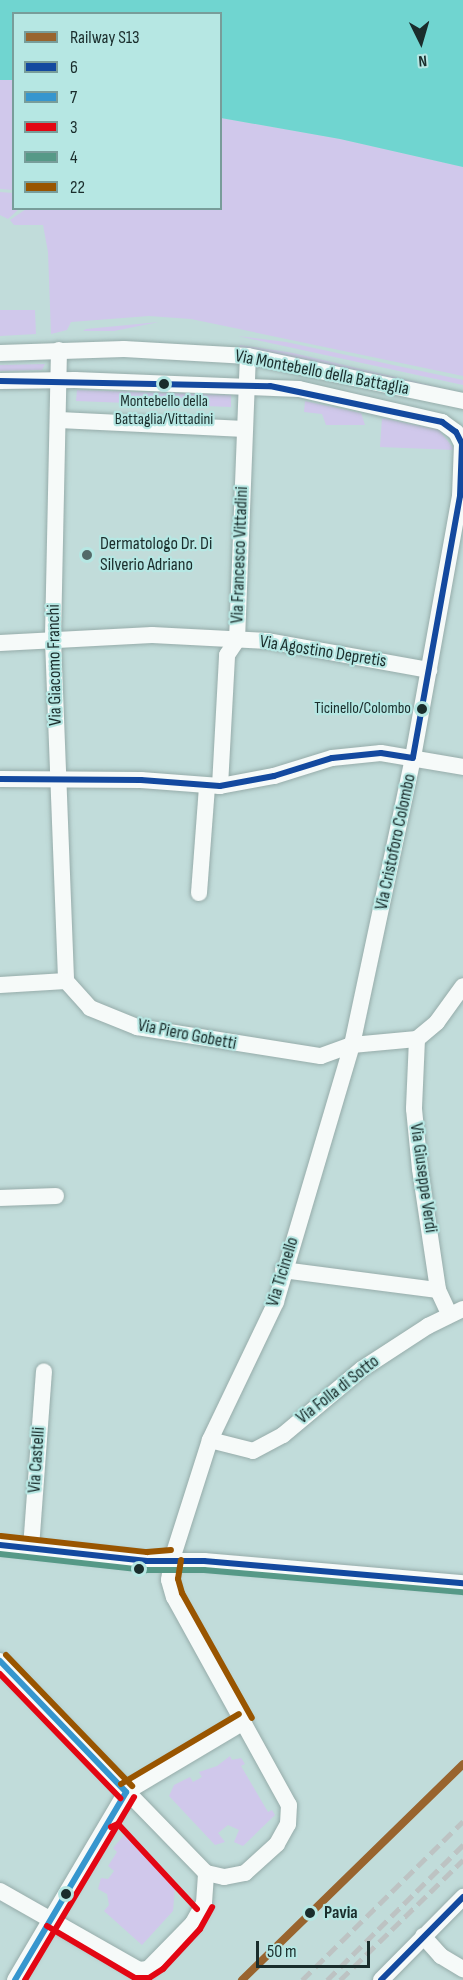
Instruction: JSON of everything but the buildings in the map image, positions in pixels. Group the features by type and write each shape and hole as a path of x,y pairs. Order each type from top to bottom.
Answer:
{"street":[{"name":"Via Montebello della Battaglia","path":"0,353 157,349 248,356 463,401"},
{"name":"Via Giacomo Franchi","path":"59,350 53,640 66,981"},
{"name":"Via Francesco Vittadini","path":"199,893 227,655 237,640 248,356"},
{"name":"Via Montebello della Battaglia","path":"0,381 60,380 246,385 298,389 442,422 456,432"},
{"path":"59,420 245,429"},
{"name":"Via Cristoforo Colombo","path":"352,1045 413,758 461,492 462,444 456,432"},
{"name":"Via Agostino Depretis","path":"0,643 152,635 268,641 429,670"},
{"path":"0,779 141,780 213,786 274,776 332,758 381,753 463,767"},
{"path":"0,985 66,981"},
{"name":"Via Piero Gobetti","path":"66,981 90,1008 137,1027 321,1056 352,1045"},
{"path":"352,1045 417,1039 437,1022 463,986"},
{"name":"Via Giuseppe Verdi","path":"417,1039 414,1109 438,1290 456,1312"},
{"name":"Via Ticinello","path":"206,1874 224,1876 245,1873 277,1844 288,1824 289,1805 174,1597 169,1580 172,1560 210,1440 276,1302 283,1270 352,1045"},
{"path":"0,1198 56,1196"},
{"path":"283,1270 438,1290"},
{"name":"Via Folla di Sotto","path":"210,1440 253,1451 283,1434 362,1369 456,1312"},
{"name":"Via Castelli","path":"31,1548 44,1371"},
{"path":"0,1545 147,1561 172,1560 463,1583"},
{"path":"0,1661 206,1874 204,1903 193,1923 148,1969 139,1970 52,1918 0,1891"},
{"path":"15,1980 126,1792 244,1722"},
{"path":"381,1980 463,1897"},
{"path":"423,1936 441,1956 463,1969"}],"shaded area":[{"path":"0,80 12,80 12,190 0,189"},
{"path":"222,118 340,139 463,167 463,376 191,319 149,316 71,322 67,330 51,334 48,252 43,225 14,225 10,220 25,210 222,210"},
{"path":"0,192 12,193 12,210 18,210 8,219 0,215"},
{"path":"0,310 35,310 36,334 0,336"},
{"path":"159,322 114,331 83,331 86,329"},
{"path":"238,336 286,342 463,380 463,385"},
{"path":"240,345 293,353 463,393 239,347"},
{"path":"45,364 42,370 0,371 0,365"},
{"path":"77,390 231,395 231,407 76,401"},
{"path":"305,401 361,413 365,425 326,425 322,414 304,412"},
{"path":"382,418 439,430 455,450 380,447"},
{"path":"230,1756 232,1760 241,1758 245,1764 241,1766 268,1812 272,1810 275,1815 243,1846 234,1842 239,1830 228,1825 218,1833 225,1842 215,1845 169,1796 174,1785 190,1777 193,1782 202,1777 199,1772 217,1766"},
{"path":"124,1835 175,1886 173,1911 142,1945 104,1911 109,1905 107,1894 98,1889 101,1878 108,1879 114,1871 108,1866 117,1852 113,1848"}],"water":[{"path":"0,0 463,0 463,167 340,139 222,118 222,12 12,12 12,80 0,80"}],"railway":[{"path":"302,1980 463,1821"},
{"path":"327,1980 463,1845"},
{"path":"340,1980 463,1860"}],"rail line":[{"name":"S13","path":"242,1980 463,1764"}],"transit line":[{"name":"6","path":"0,381 270,386 442,422 456,432 462,444 460,496 413,758"},
{"name":"6","path":"0,779 141,780 220,786 274,776 332,758 381,753 413,758"},
{"name":"22","path":"1,1536 147,1552 171,1550"},
{"name":"6","path":"0,1545 147,1561 204,1561 463,1583"},
{"name":"4","path":"0,1554 146,1570 204,1570 462,1592"},
{"name":"22","path":"181,1560 178,1579 182,1593 252,1718"},
{"name":"22","path":"6,1655 132,1786"},
{"name":"7","path":"0,1661 126,1792"},
{"name":"3","path":"0,1674 120,1798"},
{"name":"22","path":"121,1784 239,1714"},
{"name":"7","path":"15,1980 126,1792"},
{"name":"3","path":"25,1980 134,1797"},
{"name":"3","path":"111,1827 118,1824 197,1909"},
{"name":"6","path":"381,1980 463,1897"},
{"name":"3","path":"47,1926 135,1978 149,1978 163,1969 200,1929 212,1907"}],"place":[{"name":"Montebello della Battaglia/Vittadini","path":"164,384"},
{"name":"Dermatologo Dr. Di Silverio Adriano","path":"87,555"},
{"name":"Ticinello/Colombo","path":"422,709"},
{"name":"Pavia","path":"310,1913"}]}
